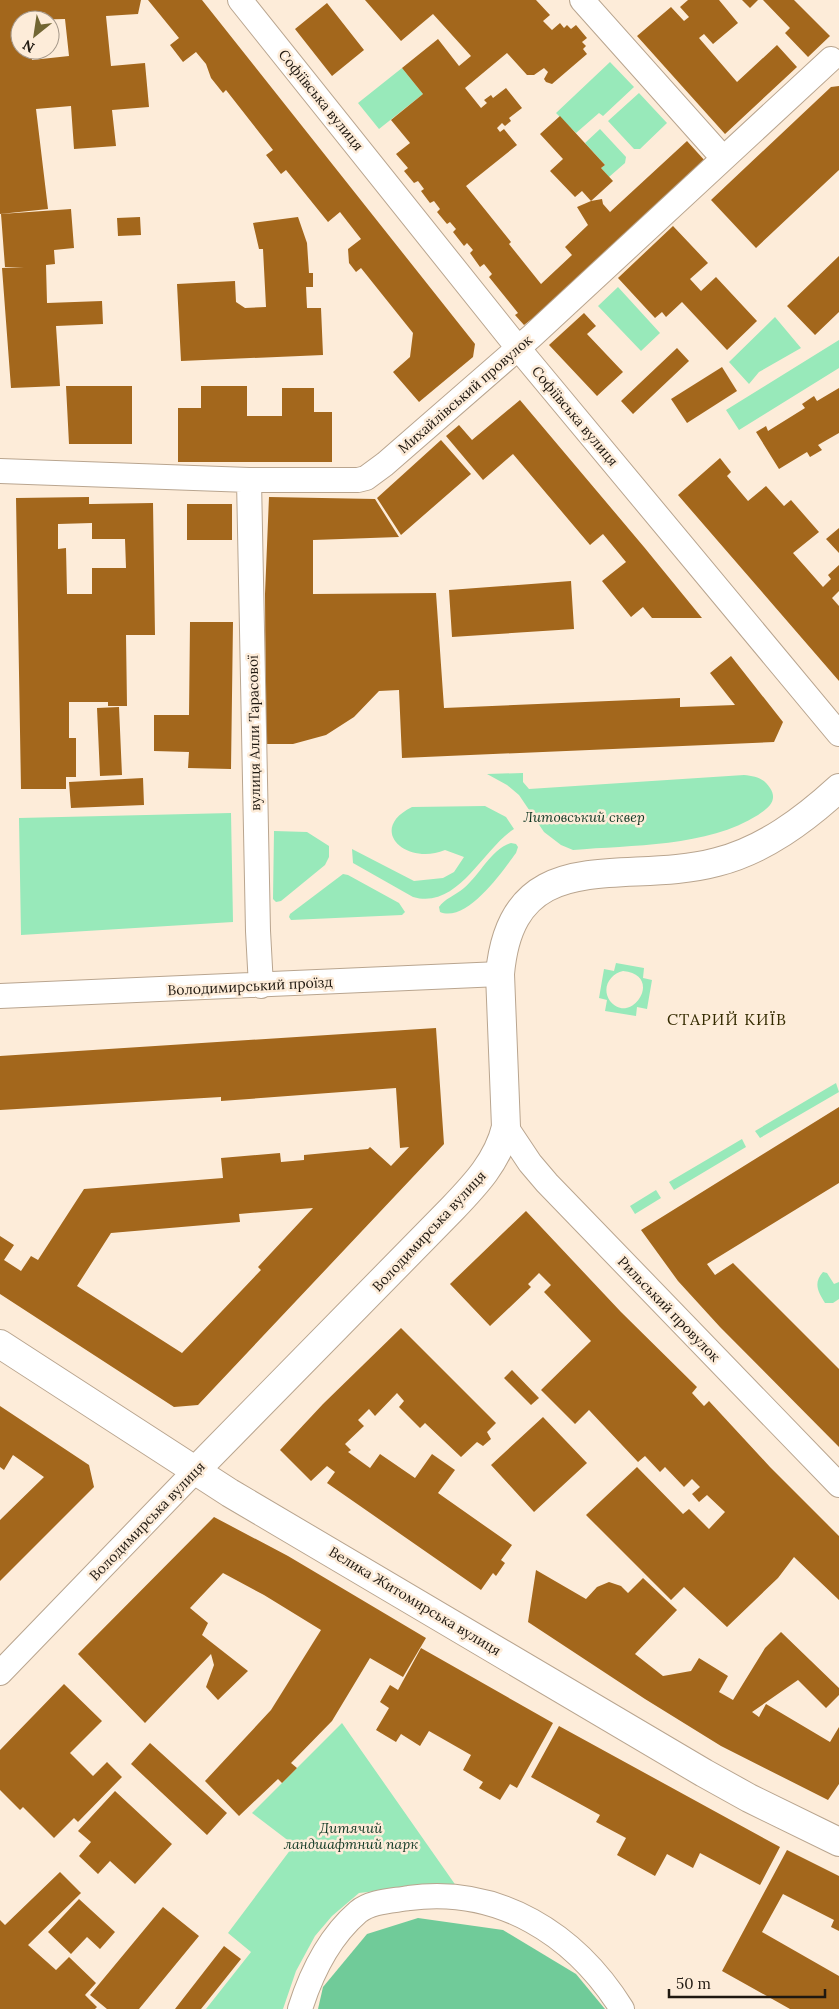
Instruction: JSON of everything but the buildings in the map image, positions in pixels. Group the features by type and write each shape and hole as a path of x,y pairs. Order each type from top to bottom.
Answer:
{"main road":[{"name":"Володимирська вулиця","path":"196,1470 473,1187 494,1159 502,1144 506,1128 500,974 502,954 507,936 520,910 532,897 554,882 573,877 679,868 717,862 752,850 794,826 839,788"},
{"name":"Велика Житомирська вулиця","path":"0,1344 230,1493 704,1773 749,1798 838,1840"}],"street":[{"name":"Софіївська вулиця","path":"240,0 518,348 839,734"},
{"path":"582,0 723,158"},
{"name":"Михайлівський провулок","path":"0,472 249,480 358,480 366,478 385,464 518,348 831,59"},
{"name":"вулиця Алли Тарасової","path":"249,480 258,931 261,986"},
{"name":"Володимирський проїзд","path":"0,996 500,974"},
{"name":"Рильський провулок","path":"506,1128 546,1183 839,1485"},
{"name":"Володимирська вулиця","path":"0,1673 196,1470"},
{"path":"300,2009 307,1986 317,1965 358,1912 368,1906 382,1902 449,1895 472,1898 504,1909 534,1922 559,1937 579,1954 613,1994 622,2009"}],"green space":[{"path":"610,62 634,87 603,116 599,113 576,133 556,113"},
{"path":"402,68 423,94 379,129 358,103"},
{"path":"639,93 667,123 640,149 634,149 608,121"},
{"path":"600,129 626,157 625,163 609,177 601,168 605,165 585,143"},
{"path":"618,287 660,333 641,351 598,306"},
{"path":"775,317 801,348 759,372 749,384 729,362"},
{"path":"839,340 839,368 739,430 726,410"},
{"name":"Литовський сквер","path":"523,773 523,782 529,789 744,775 755,777 765,782 772,792 773,800 766,810 738,825 693,839 668,843 573,850 561,845 544,832 519,795 507,785 487,774"},
{"path":"485,806 506,817 514,829 502,838 468,876 443,895 429,899 413,897 353,863 352,849 414,881 443,878 454,872 464,857 445,850 431,854 417,853 406,849 397,843 392,835 392,826 399,816 412,807"},
{"path":"231,813 233,922 21,935 19,818"},
{"path":"274,831 307,832 329,846 329,857 325,865 281,901 276,902 273,899"},
{"path":"511,843 516,844 518,847 516,853 483,894 461,910 450,913 440,912 439,907 441,904 470,883 497,851"},
{"path":"343,874 399,903 405,912 402,915 291,920 290,914"},
{"path":"616,963 644,968 643,978 652,980 647,1009 637,1007 636,1016 605,1011 607,1000 599,998 604,969 614,971","holes":["623,971 635,975 642,981 643,989 640,997 627,1008 618,1007 607,996 608,982 614,975"]},
{"path":"836,1083 839,1092 760,1138 755,1131"},
{"path":"742,1139 746,1147 674,1190 669,1182"},
{"path":"656,1190 661,1198 635,1214 630,1206"},
{"path":"823,1272 827,1273 834,1284 839,1282 839,1299 833,1303 825,1303 818,1288 818,1280"},
{"name":"Дитячий ландшафтний парк","path":"342,1723 459,1890 403,1888 359,1893 332,1916 315,1936 296,1971 283,2009 206,2009 251,1952 228,1933 294,1845 252,1813"},
{"path":"418,1918 503,1930 576,1974 605,2009 318,2009 323,1987 367,1934"}],"district":[{"name":"СТАРИЙ КИЇВ","path":"727,1019"}]}
